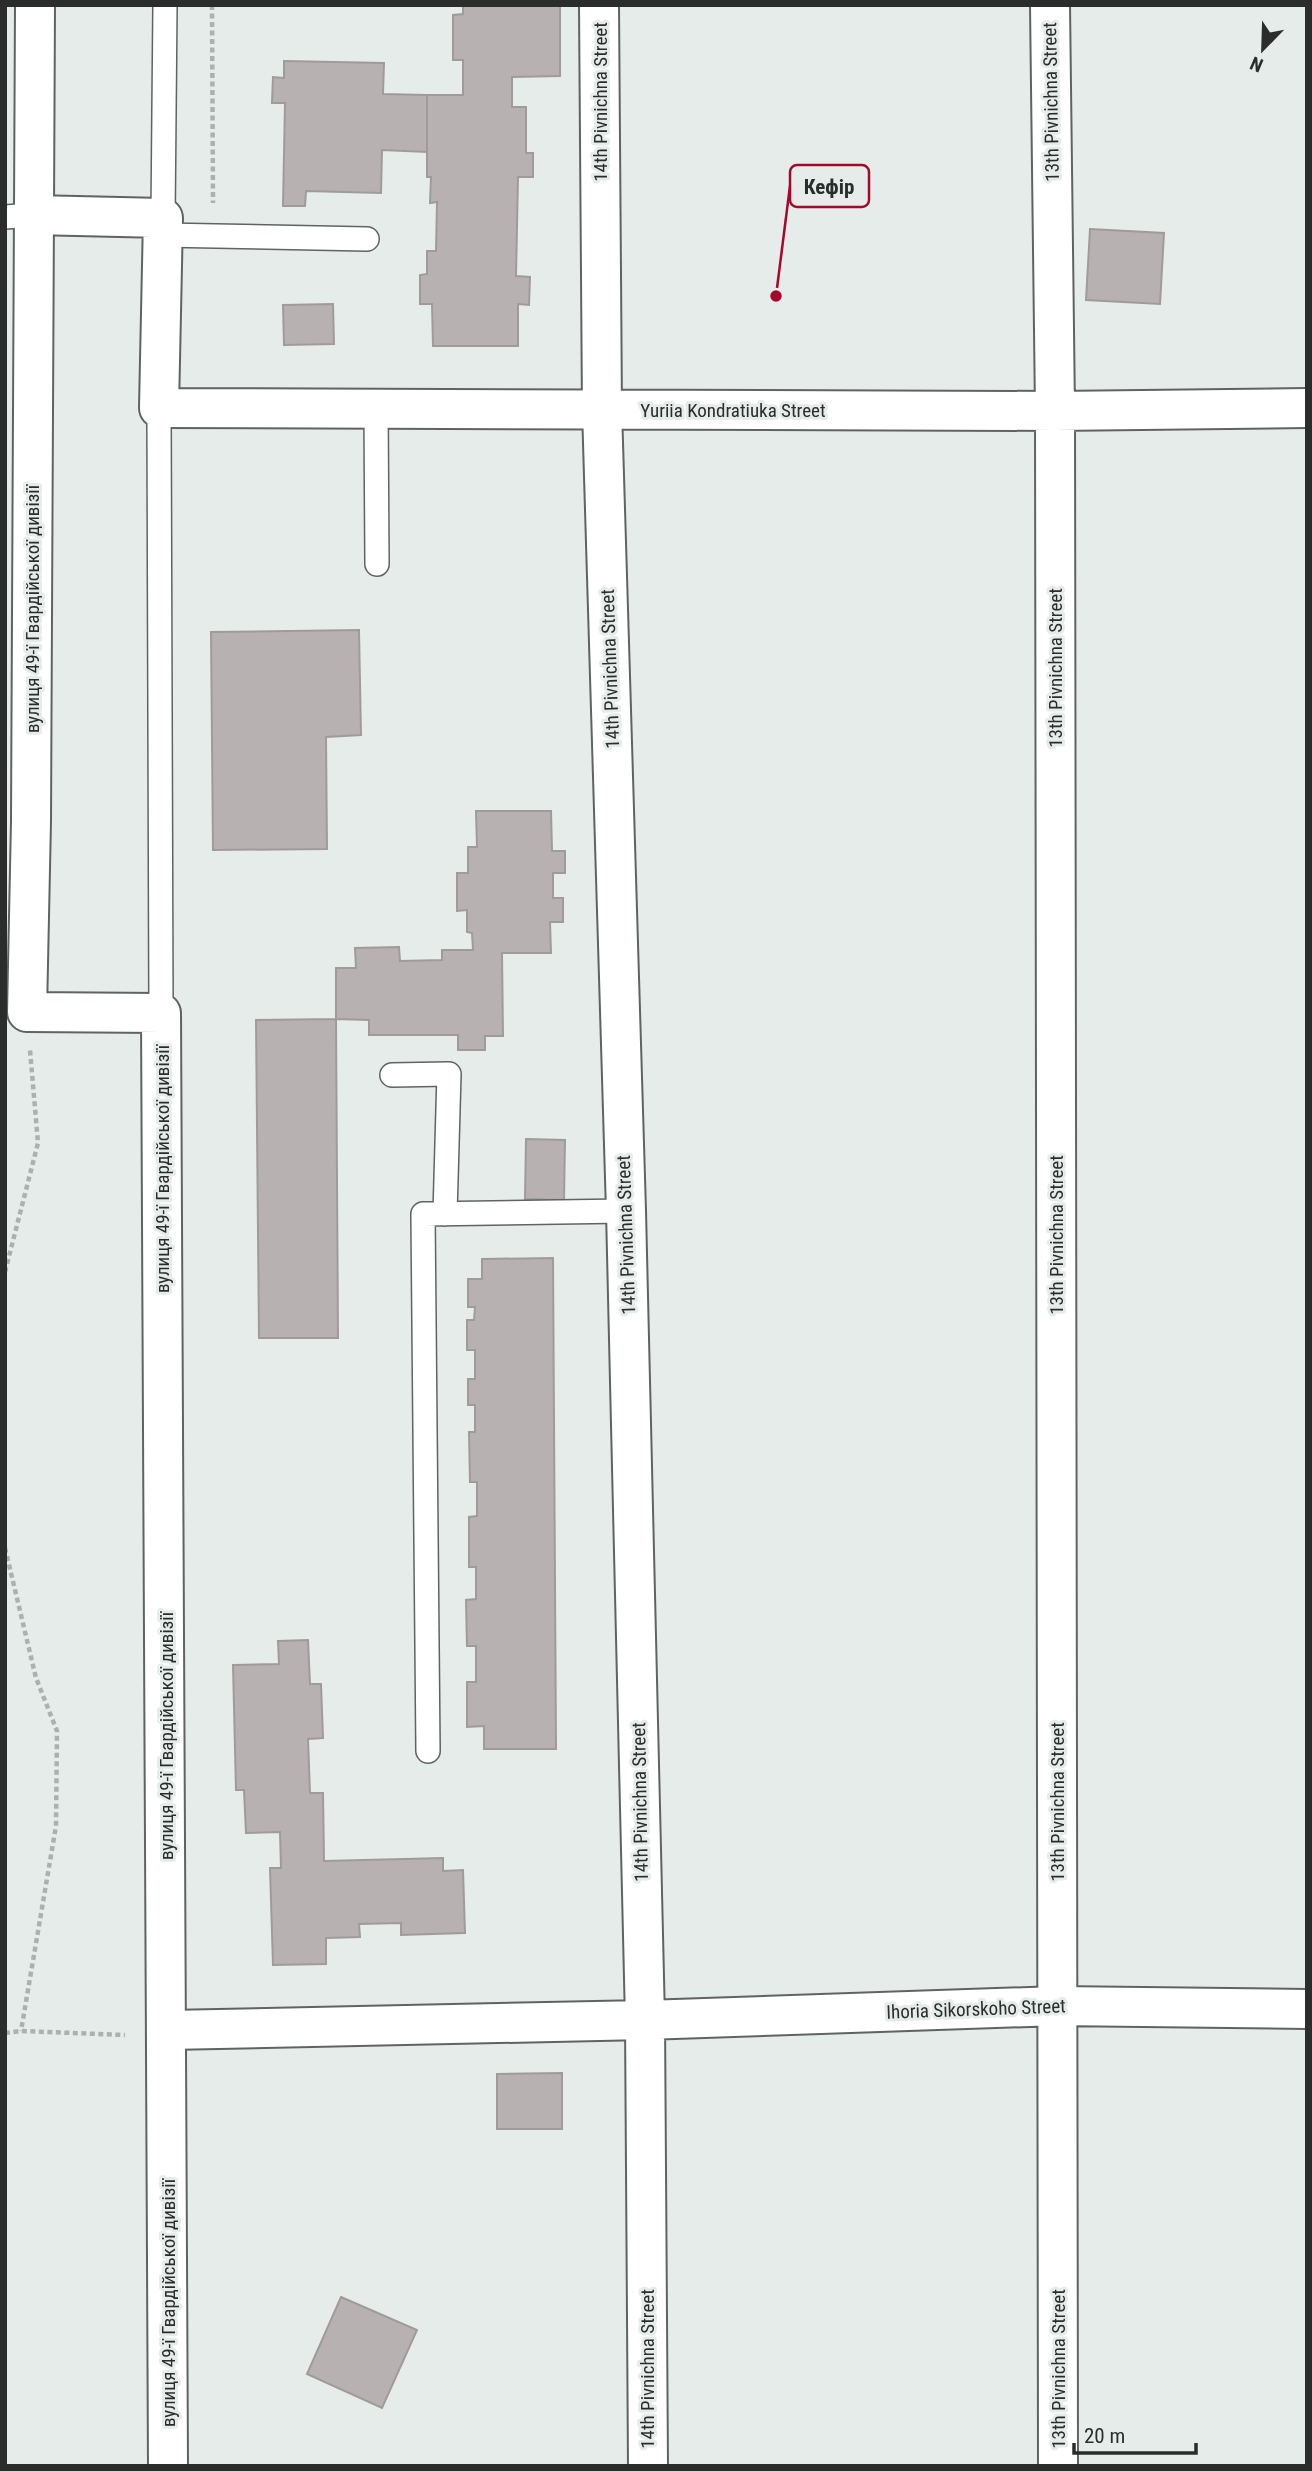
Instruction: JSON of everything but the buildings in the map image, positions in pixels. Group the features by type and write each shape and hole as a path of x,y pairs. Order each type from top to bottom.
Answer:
{"street":[{"name":"вулиця 49-ї Гвардійської дивізії","path":"27,1012 18,902 19,216 35,5"},
{"name":"14th Pivnichna Street","path":"599,5 602,409 626,1211 645,2020 648,2466"},
{"name":"13th Pivnichna Street","path":"1050,5 1055,411 1058,2466"},
{"path":"19,216 163,226 159,408"},
{"name":"Yuriia Kondratiuka Street","path":"159,408 1055,411 1307,408"},
{"path":"27,1012 161,1013"},
{"name":"вулиця 49-ї Гвардійської дивізії","path":"161,1013 168,2030 168,2466"},
{"name":"Ihoria Sikorskoho Street","path":"168,2030 645,2020 1057,2006 1307,2009"}],"lane":[{"path":"165,5 163,226 213,236 367,239"},
{"path":"159,408 161,1013"},
{"path":"376,408 377,564"},
{"path":"392,1075 449,1073 445,1214"},
{"path":"428,1751 423,1214 626,1211"}],"path":[{"path":"212,5 213,236"},
{"path":"5,1272 38,1143 27,1012"},
{"path":"5,1548 36,1678 57,1731 56,1826 21,2031"},
{"path":"5,2033 21,2031 130,2036 168,2030"}],"place":[{"name":"Кефір","path":"776,296"}]}
